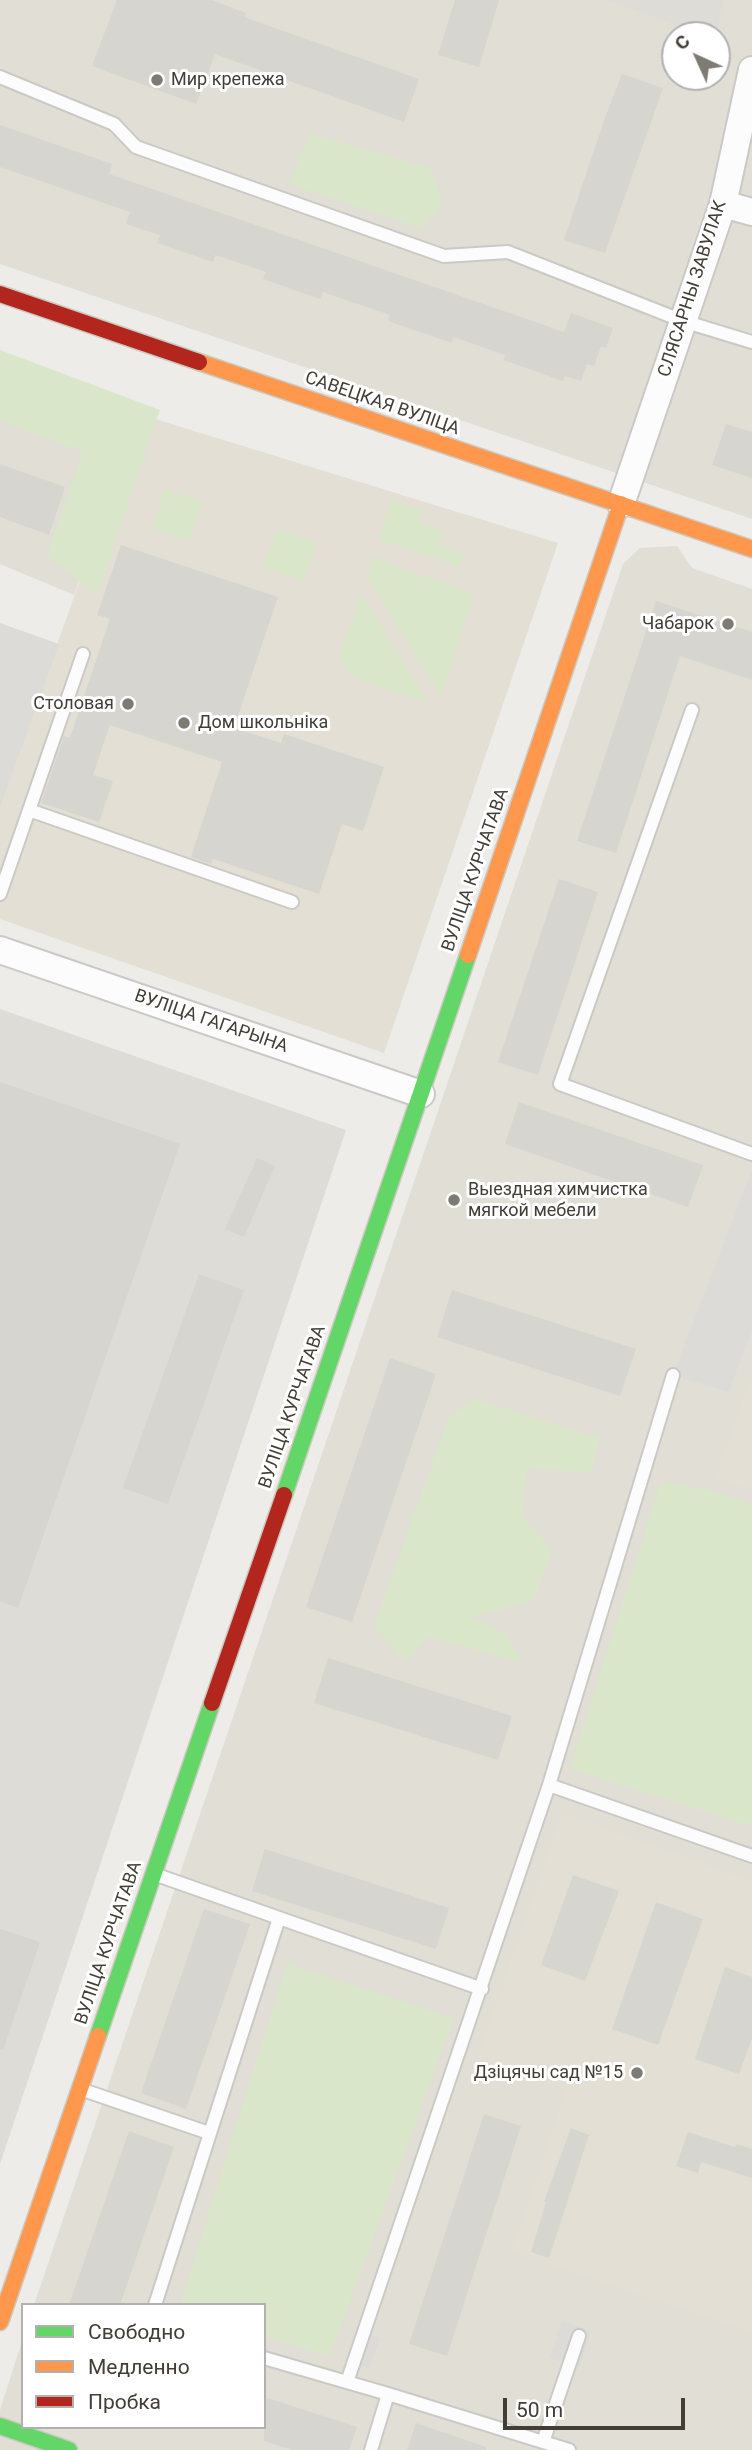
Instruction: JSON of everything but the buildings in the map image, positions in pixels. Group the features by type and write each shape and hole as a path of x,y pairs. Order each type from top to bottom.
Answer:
{"street":[{"name":"СЛЯСАРНЫ ЗАВУЛАК","path":"621,504 723,204 752,70"},
{"path":"723,204 752,212"},
{"name":"САВЕЦКАЯ ВУЛІЦА","path":"0,294 752,549"},
{"name":"ВУЛІЦА КУРЧАТАВА","path":"0,2322 621,504"},
{"name":"ВУЛІЦА ГАГАРЫНА","path":"0,950 421,1094"},
{"path":"0,2426 69,2450"}],"lane":[{"path":"0,77 114,124 136,147 444,256 508,252 683,321 752,342"},
{"path":"0,894 83,654"},
{"path":"692,710 560,1084 752,1154"},
{"path":"29,810 292,902"},
{"path":"347,2382 549,1785 673,1375"},
{"path":"549,1785 752,1856"},
{"path":"154,1874 482,1989"},
{"path":"156,2303 279,1918"},
{"path":"80,2088 209,2133"},
{"path":"543,2442 579,2336"},
{"path":"266,2359 569,2450"},
{"path":"372,2450 388,2394"}],"shaded area":[{"path":"0,0 752,0 752,519 0,264"},
{"path":"607,0 724,0 719,21 665,21"},
{"path":"0,356 139,414 74,595 0,564"},
{"name":"Дом школьніка","path":"139,414 558,543 384,1053 0,919 0,805"},
{"path":"677,546 692,568 752,589 752,2450 0,2450 0,2410 21,2344 21,2429 266,2429 266,2303 35,2303 623,564 640,548"},
{"path":"0,623 59,644 0,807"},
{"path":"0,1009 346,1130 0,2164"},
{"path":"752,1170 752,1331 728,1392 673,1375"},
{"path":"752,1375 752,1491 715,1477"},
{"name":"Дзіцячы сад №15","path":"562,1813 752,1881 752,2332 511,2252 567,2090 478,2057"},
{"path":"562,2321 591,2331 579,2368 550,2358"},
{"path":"357,2330 380,2338 370,2368 347,2360"}],"green space":[{"path":"311,134 431,168 443,203 422,228 289,184"},
{"path":"0,350 160,410 97,595 47,555 83,452 0,420"},
{"path":"165,489 203,501 190,541 152,529"},
{"path":"392,500 423,511 419,523 444,532 440,545 464,554 459,567 378,539"},
{"path":"277,529 317,543 304,581 263,567"},
{"path":"372,557 474,594 442,697 367,577"},
{"path":"361,594 427,701 375,686 351,673 343,665 340,655"},
{"path":"476,1399 600,1439 591,1472 527,1469 522,1516 552,1551 534,1601 470,1617 507,1634 521,1662 428,1637 407,1662 374,1627 449,1417"},
{"path":"661,1482 707,1489 752,1504 752,1826 570,1769"},
{"path":"287,1964 454,2018 330,2356 266,2338 266,2303 181,2303"}],"traffic: fast":[{"path":"284,1495 468,955"},
{"path":"98,2036 212,1703"},
{"path":"0,2426 69,2450"}],"traffic: slow":[{"path":"199,362 752,549"},
{"path":"468,955 621,504"},
{"path":"0,2322 98,2036"}],"traffic: jam":[{"path":"0,294 199,362"},
{"path":"212,1703 284,1495"}],"place":[{"name":"Мир крепежа","path":"157,80"},
{"name":"Чабарок","path":"728,624"},
{"name":"Столовая","path":"128,704"},
{"name":"Дом школьніка","path":"184,723"},
{"name":"Выездная химчистка мягкой мебели","path":"454,1200"},
{"name":"Дзіцячы сад №15","path":"637,2073"}]}
